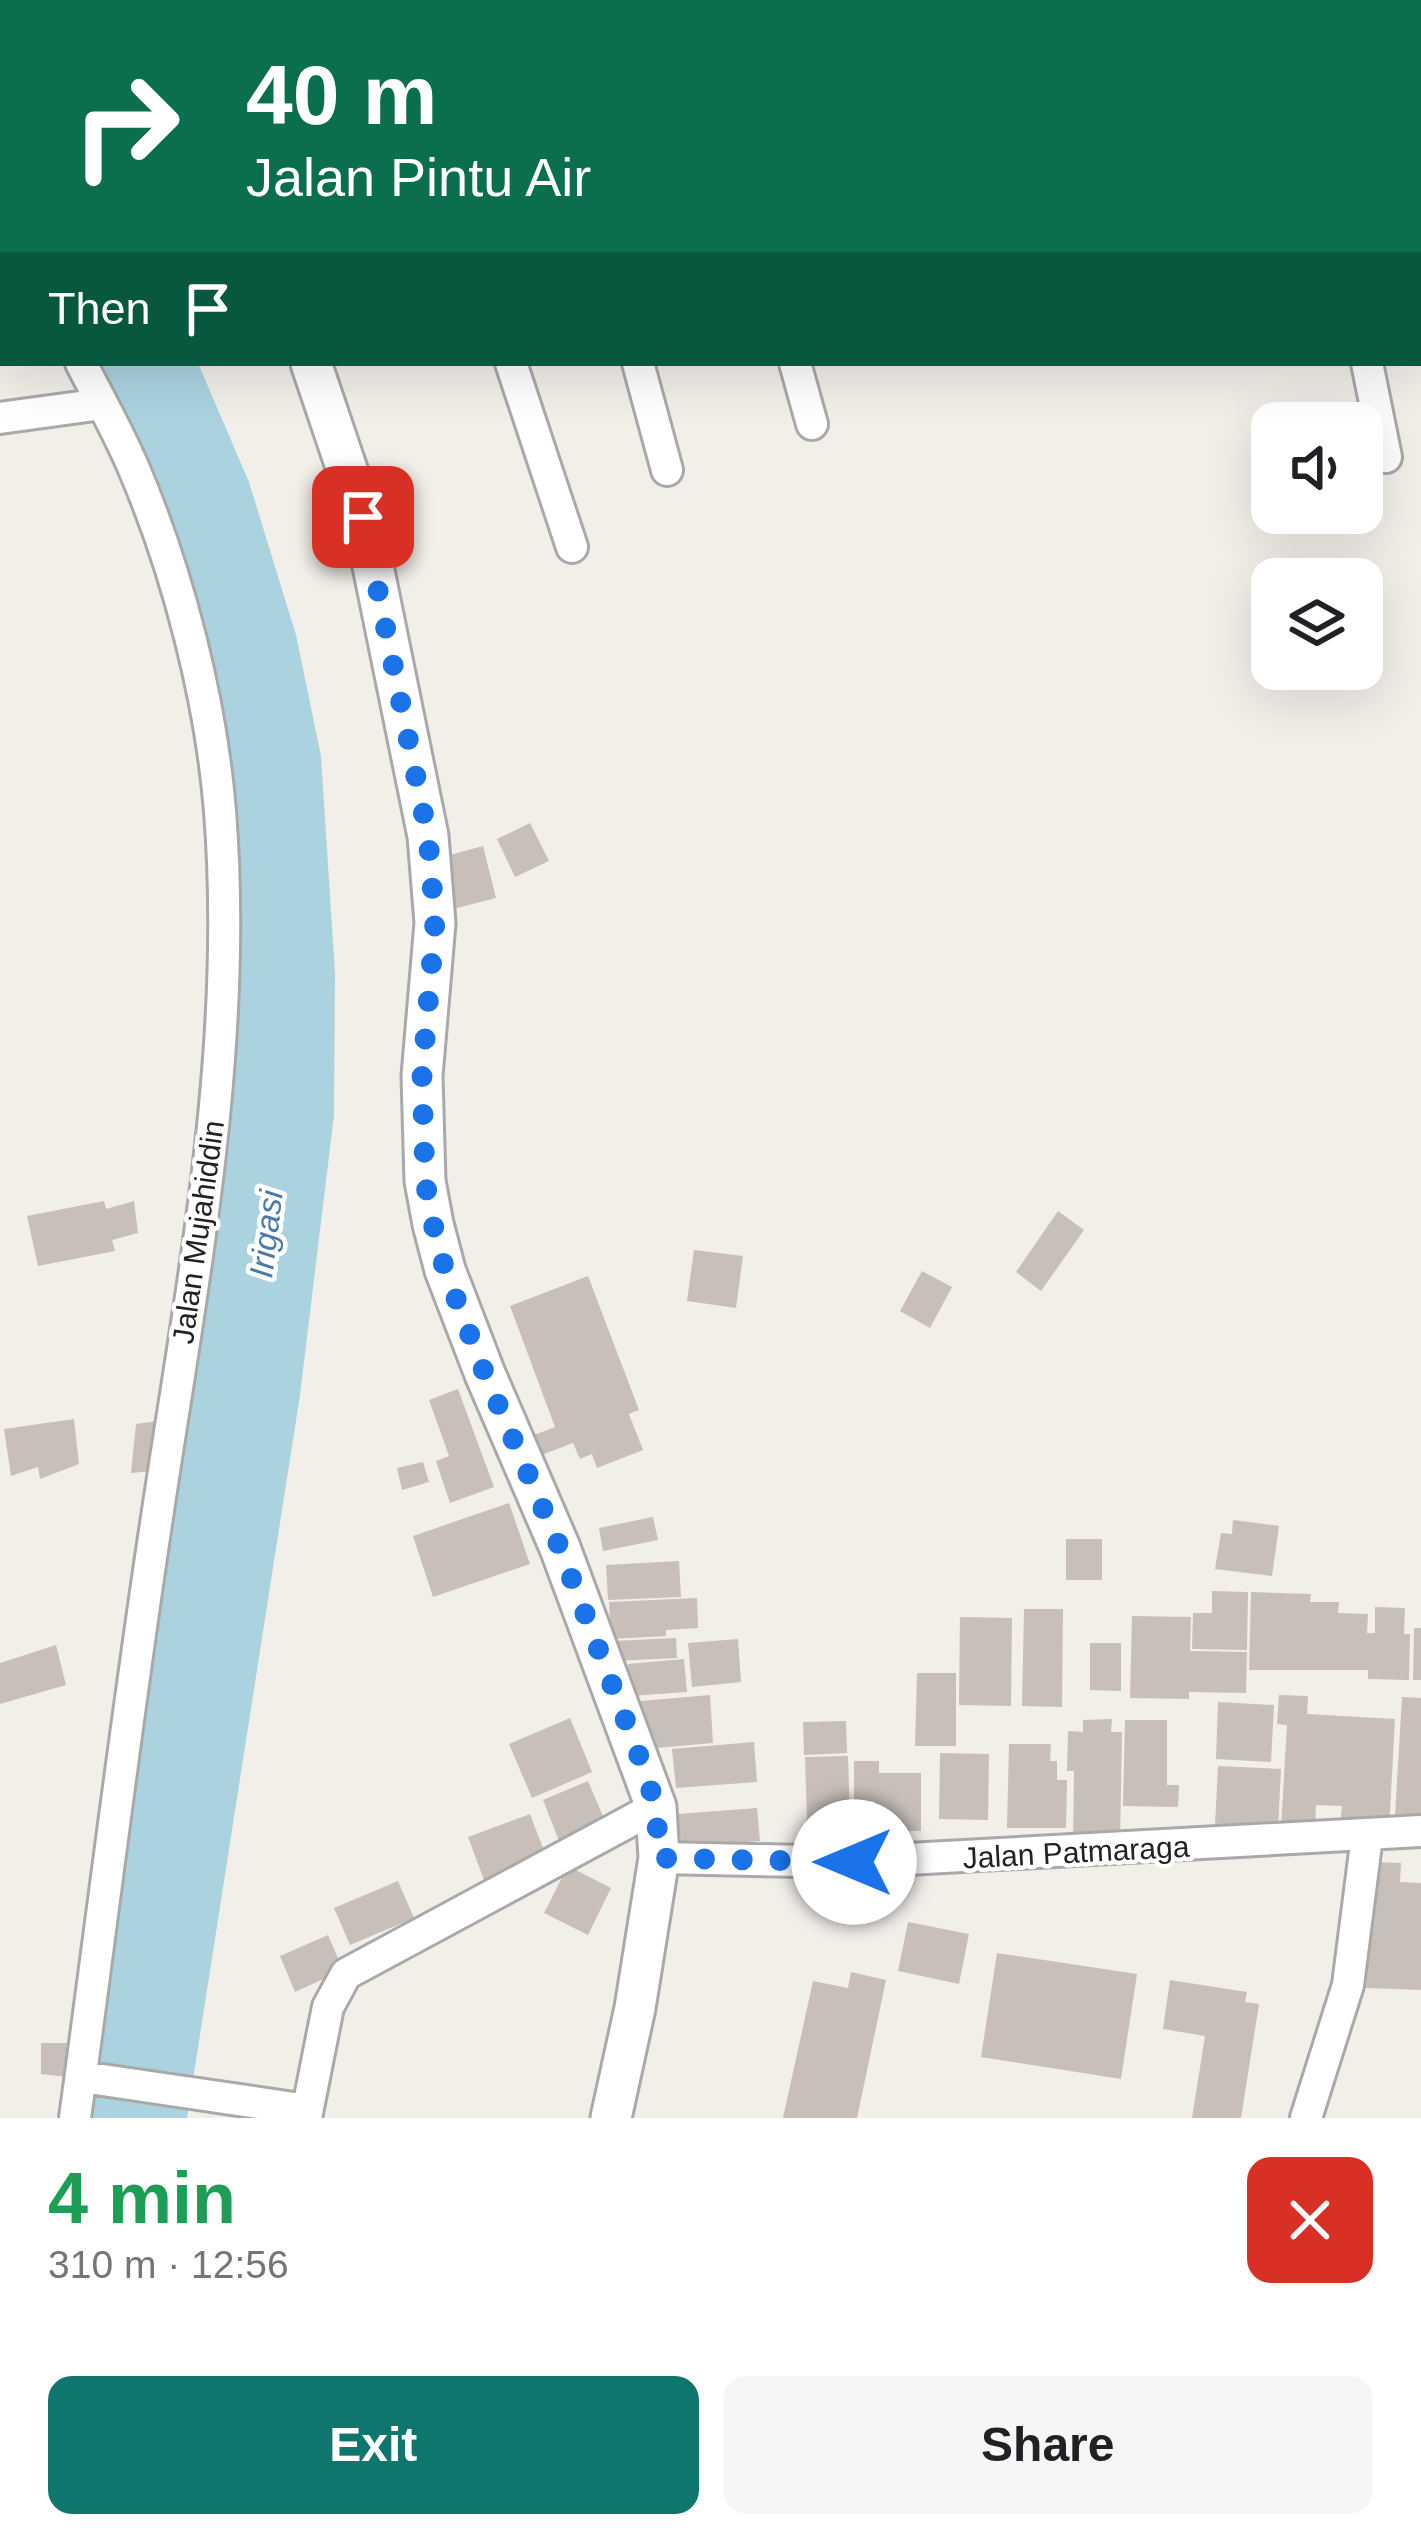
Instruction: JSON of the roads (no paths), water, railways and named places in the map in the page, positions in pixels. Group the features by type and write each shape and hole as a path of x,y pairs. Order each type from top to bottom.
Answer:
{"street":[{"name":"Jalan Mujahiddin","path":"75,2118 94,2079 123,1742 206,1192 223,1007 221,846 210,738 183,613 135,470 83,366"},
{"path":"312,366 363,517 428,836 435,922 422,1076 425,1181 433,1224 469,1333 560,1548 656,1807 659,1858 635,2008 610,2118"},
{"path":"512,366 572,547"},
{"path":"639,366 667,470"},
{"path":"796,366 812,424"},
{"path":"1368,366 1386,457"},
{"path":"0,418 102,404"},
{"path":"94,2079 307,2114 328,2007 346,1975 656,1807"},
{"name":"Jalan Patmaraga","path":"659,1858 854,1862 1421,1831"},
{"path":"1306,2118 1348,1985 1367,1836"}],"water":[{"name":"Irigasi","path":"84,366 199,366 249,482 296,635 321,756 335,973 334,1115 300,1395 187,2118 77,2118 191,1387 217,771 139,494"}]}
